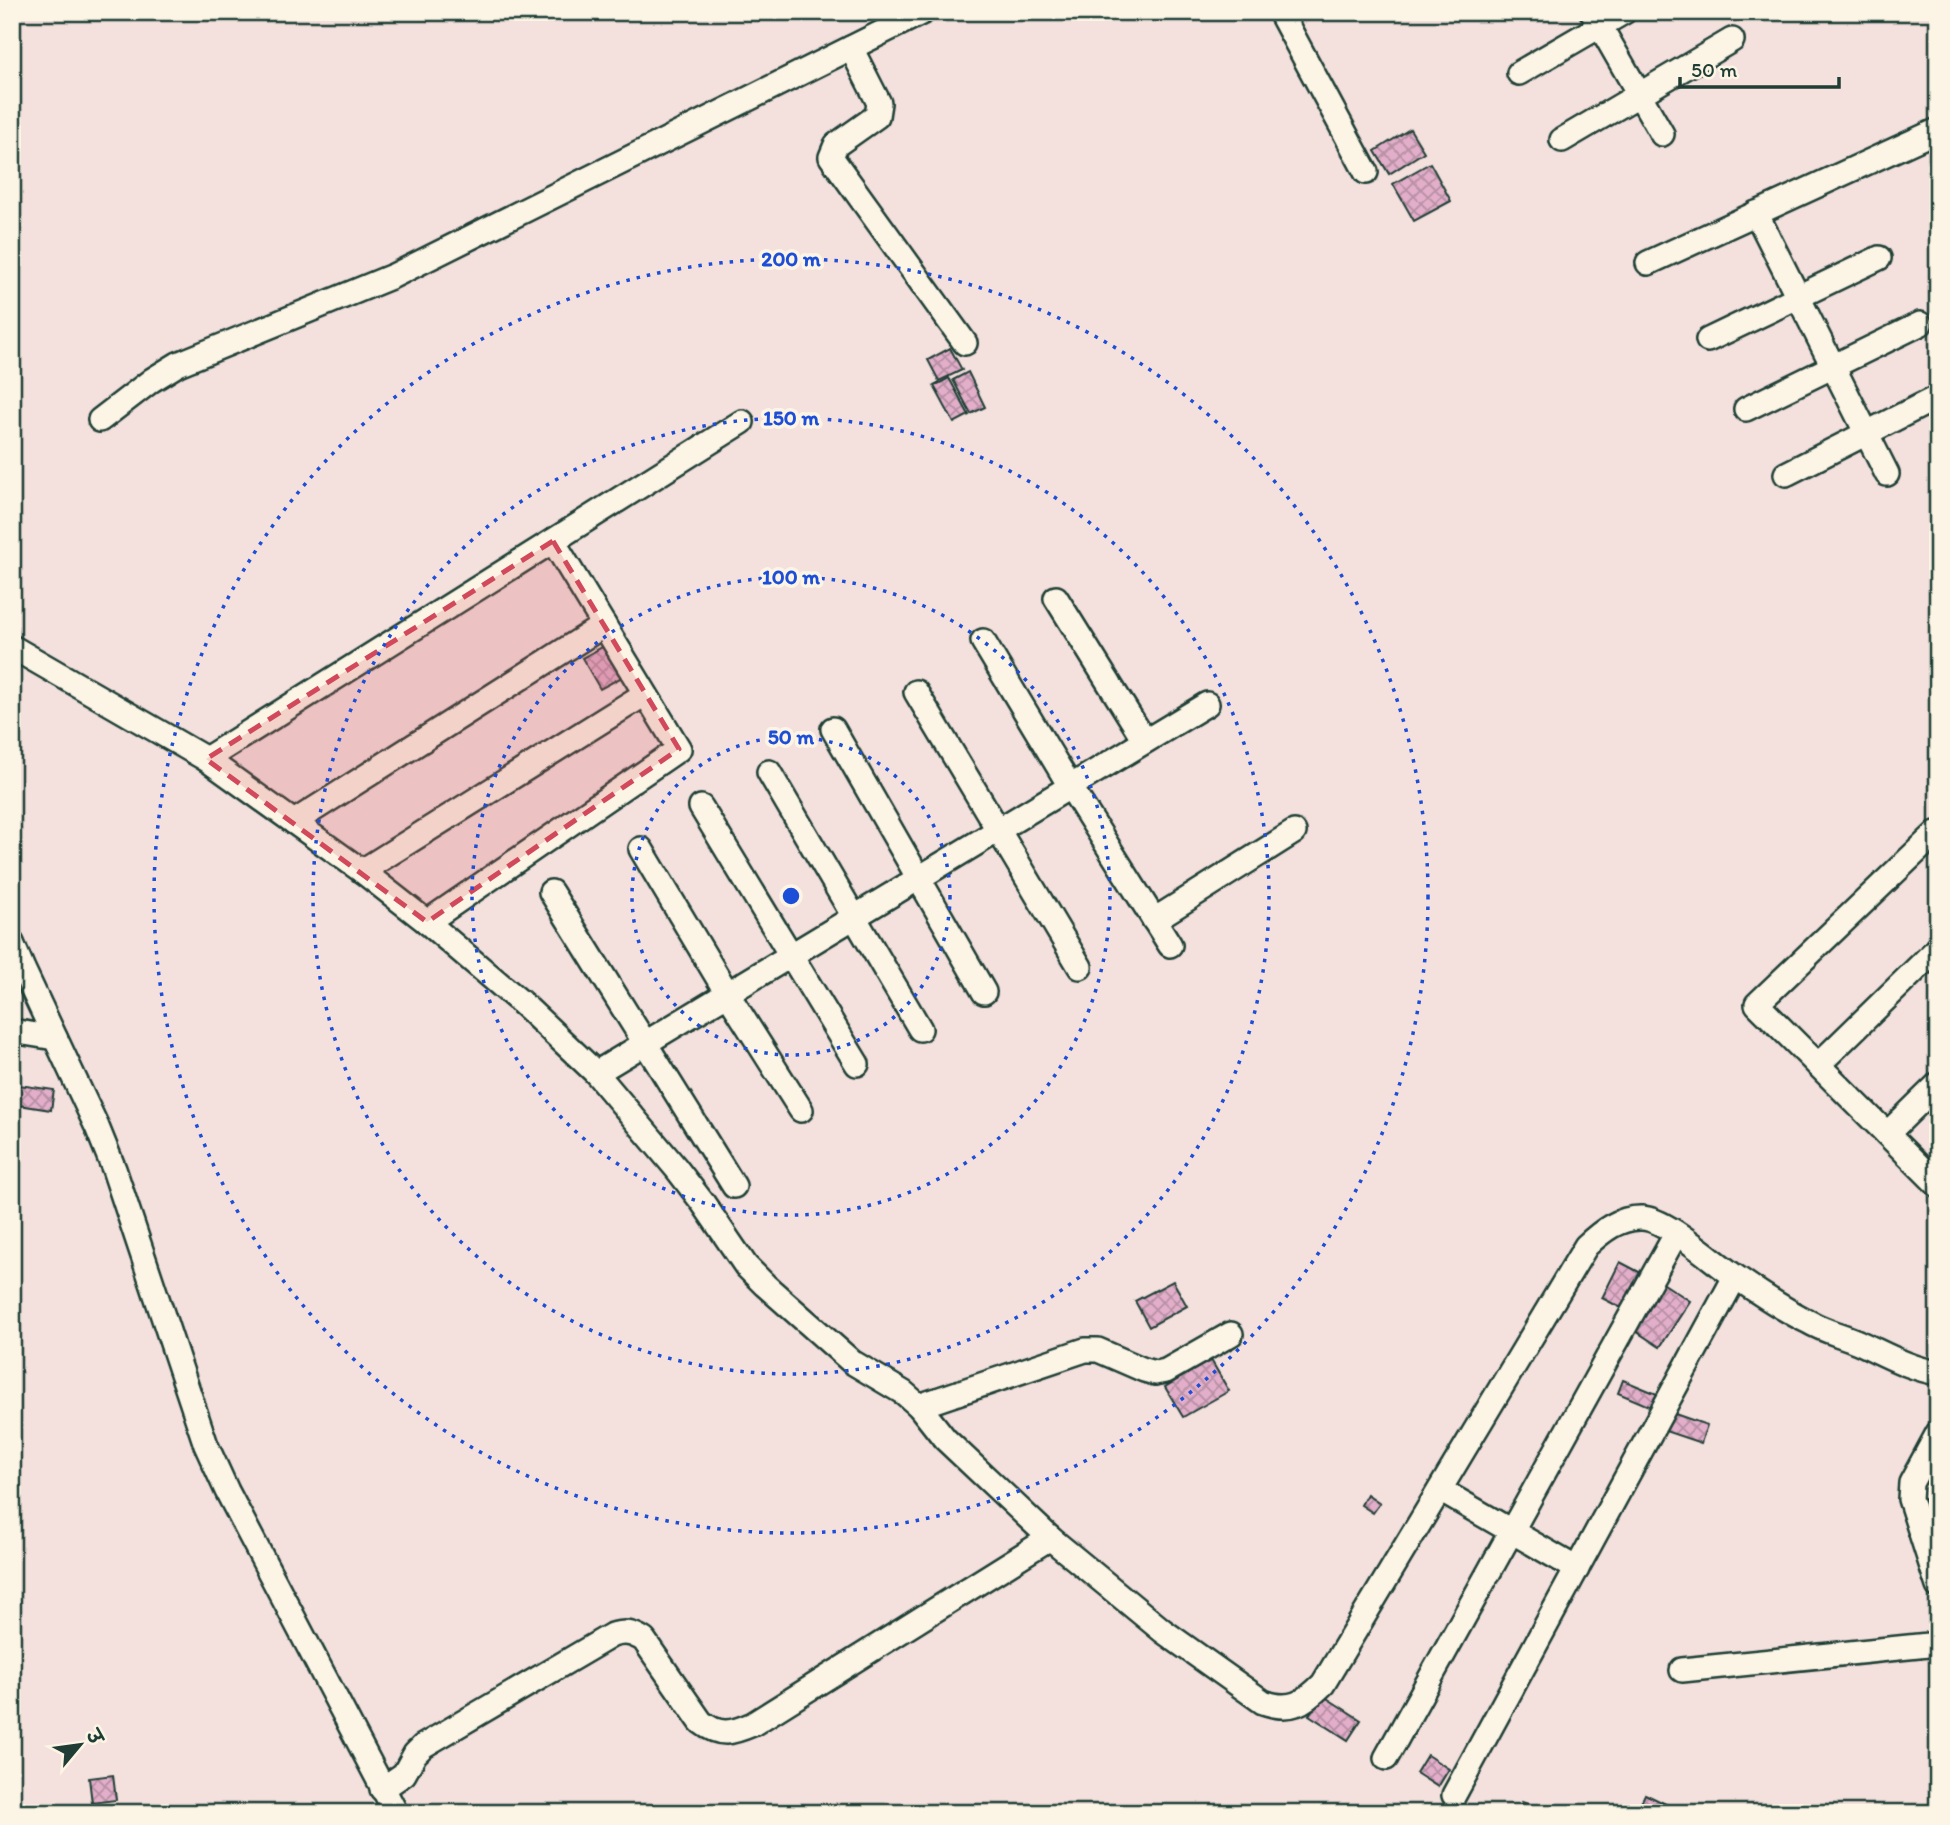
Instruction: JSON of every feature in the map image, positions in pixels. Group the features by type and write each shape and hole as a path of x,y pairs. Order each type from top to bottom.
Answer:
{"street":[{"path":"100,420 178,363 393,276 923,12"},
{"path":"1280,12 1366,172"},
{"path":"1519,73 1596,19 1624,12"},
{"path":"1596,19 1662,134"},
{"path":"1562,140 1732,40"},
{"path":"851,48 879,103 877,116 836,145 831,157 965,343"},
{"path":"1648,262 1938,130"},
{"path":"1756,213 1888,474"},
{"path":"1708,340 1879,258"},
{"path":"1746,409 1920,324"},
{"path":"1786,474 1938,397"},
{"path":"206,759 742,422"},
{"path":"427,922 679,749 553,541"},
{"path":"1056,598 1144,741"},
{"path":"294,822 604,625"},
{"path":"983,641 1170,945"},
{"path":"12,647 206,759 362,871 427,922 524,1005 596,1073 676,1168 746,1266 852,1362 904,1393 919,1406 945,1440 1050,1538 1163,1631 1263,1702 1275,1707 1299,1704 1323,1684 1586,1246 1603,1230 1622,1221 1641,1218 1658,1222 1735,1277 1810,1323 1859,1342 1902,1363 1938,1373"},
{"path":"916,692 1080,967"},
{"path":"362,871 645,694"},
{"path":"596,1073 1207,704"},
{"path":"833,729 984,992"},
{"path":"769,772 920,1029"},
{"path":"701,807 857,1064"},
{"path":"1154,920 1294,832"},
{"path":"1938,835 1936,833 1758,1004 1938,1185"},
{"path":"641,849 801,1110"},
{"path":"551,892 734,1186"},
{"path":"12,943 114,1169 206,1445 227,1491 396,1813"},
{"path":"1818,1065 1938,948"},
{"path":"12,1031 55,1038"},
{"path":"1887,1134 1938,1084"},
{"path":"1386,1758 1676,1234"},
{"path":"1454,1795 1735,1277"},
{"path":"919,1406 1085,1350 1098,1350 1155,1373 1166,1371 1231,1334"},
{"path":"1938,1433 1911,1483 1910,1499 1938,1586"},
{"path":"1440,1490 1577,1569"},
{"path":"382,1789 404,1774 415,1754 424,1746 612,1634 622,1631 634,1633 644,1640 701,1721 710,1729 738,1731 1050,1538"},
{"path":"1682,1670 1938,1644"}],"highlighted area":[{"path":"553,541 679,749 427,922 206,759"}],"building":[{"path":"1410,129 1424,152 1389,174 1375,151"},
{"path":"1430,163 1451,201 1414,221 1393,184"},
{"path":"950,348 962,370 939,381 928,360"},
{"path":"968,372 985,407 971,414 953,380"},
{"path":"949,378 969,415 954,423 934,386"},
{"path":"604,646 622,677 600,689 582,658"},
{"path":"12,1084 54,1090 51,1110 12,1104"},
{"path":"1620,1262 1643,1274 1625,1310 1602,1298"},
{"path":"1173,1281 1187,1306 1149,1327 1135,1301"},
{"path":"1661,1282 1690,1301 1660,1347 1631,1328"},
{"path":"1211,1360 1229,1391 1183,1417 1165,1387"},
{"path":"1623,1380 1657,1394 1651,1407 1618,1393"},
{"path":"1672,1413 1707,1425 1701,1443 1665,1431"},
{"path":"1367,1494 1380,1503 1373,1513 1361,1505"},
{"path":"1322,1695 1361,1720 1348,1740 1309,1715"},
{"path":"1427,1755 1449,1769 1438,1787 1416,1773"},
{"path":"113,1775 116,1800 92,1803 89,1778"},
{"path":"1645,1794 1668,1805 1665,1813 1636,1813"},
{"path":"1522,1802 1544,1810 1544,1813 1518,1813"}]}
